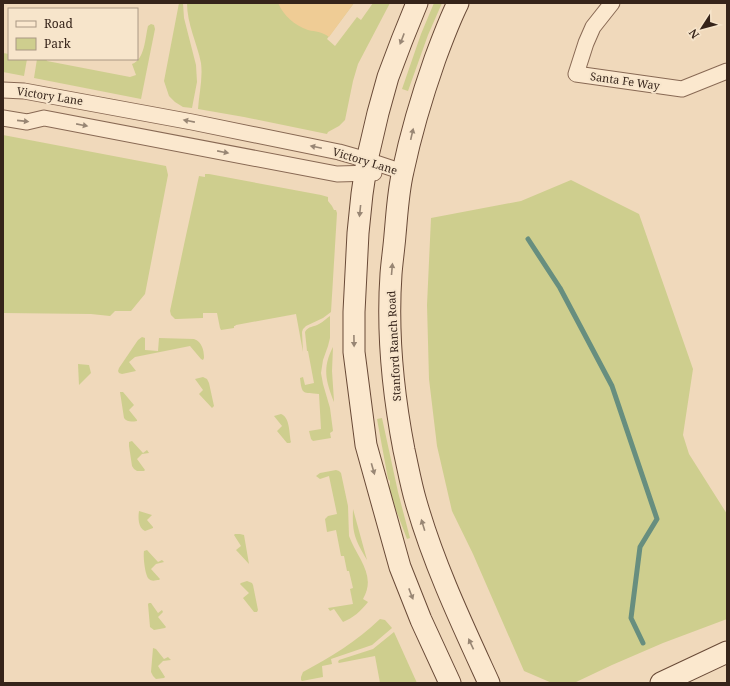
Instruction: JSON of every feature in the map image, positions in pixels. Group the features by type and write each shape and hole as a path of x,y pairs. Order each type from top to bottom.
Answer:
{"main road":[{"path":"417,3 388,77 366,166 358,233 354,312 354,352 366,445 400,567 421,620 450,683"},
{"name":"Stanford Ranch Road","path":"458,3 441,44 414,122 398,198 391,274 390,312 394,388 400,426 416,501 440,573 489,683"},
{"path":"661,683 727,652"}],"street":[{"name":"Santa Fe Way","path":"612,3 588,38 576,74 682,89 727,71"},
{"name":"Victory Lane","path":"3,90 24,91 192,122 339,152 366,166 403,172"},
{"name":"Victory Lane","path":"3,118 27,122 44,118 337,174 366,166"}],"green space":[{"path":"179,3 183,3 184,18 196,65 197,82 192,108 183,107 175,102 169,96 164,81"},
{"path":"187,3 354,3 327,39 335,46 357,17 361,20 373,3 390,3 358,64 345,120 327,134 198,109 201,63 190,26"},
{"path":"434,3 442,3 428,35 408,91 402,89 421,34"},
{"path":"151,24 154,25 155,29 141,99 34,78 37,60 46,60 130,77 136,75 132,64 140,58 148,26"},
{"path":"3,53 8,54 8,60 27,60 24,76 3,72"},
{"path":"3,135 166,166 168,175 145,294 131,311 115,311 110,316 91,314 3,313"},
{"path":"205,174 321,195 328,197 328,201 334,210 336,210 331,312 303,329 303,352 296,314 236,325 234,328 221,330 217,313 203,313 203,318 175,319 171,315 170,311 199,176 205,177"},
{"path":"571,180 639,214 693,369 683,435 689,454 727,514 727,619 663,643 574,683 552,683 524,671 473,554 452,511 437,446 429,379 427,305 431,218 521,201"},
{"path":"330,316 330,338 323,360 321,373 330,408 333,431 330,433 331,438 313,441 309,431 321,429 319,394 306,393 302,388 300,378 303,377 305,385 314,383 307,351 305,332"},
{"path":"142,337 145,338 145,350 158,351 159,338 197,340 204,352 204,358 203,360 201,359 190,346 135,357 129,362 136,371 122,374 119,373 119,368 138,340"},
{"path":"333,347 332,371 334,402 326,374 327,362"},
{"path":"78,364 89,365 91,373 79,385"},
{"path":"203,377 207,379 209,383 214,406 212,408 199,394 203,390 195,379"},
{"path":"120,392 123,392 134,405 129,410 137,421 133,422 124,418"},
{"path":"281,414 288,422 290,443 287,443 277,431 282,426 274,416"},
{"path":"382,418 398,492 410,538 407,539 389,487 390,481 388,479 377,419"},
{"path":"132,441 143,453 147,450 149,453 142,454 137,459 145,470 144,471 137,471 132,466 129,442"},
{"path":"336,470 341,473 348,506 349,536 367,574 368,582 367,590 363,599 368,602 357,614 343,622 334,609 330,611 328,608 353,604 350,589 353,588 344,556 341,556 336,530 327,532 325,519 328,516 337,514 329,476 320,479 316,476 320,473"},
{"path":"353,509 367,560 355,536"},
{"path":"139,511 152,515 147,520 153,528 145,531 143,530 140,525"},
{"path":"234,535 244,535 249,564 236,550 241,546"},
{"path":"147,550 158,562 162,560 164,562 156,564 151,569 160,579 159,580 154,581 149,579 145,570 144,551"},
{"path":"247,581 253,585 258,610 257,612 254,612 243,598 249,593 240,584"},
{"path":"149,603 151,603 158,613 162,610 163,612 158,617 166,627 165,628 154,630 150,627"},
{"path":"380,619 385,620 392,628 372,645 331,659 332,664 322,666 323,677 301,680 303,672 343,648"},
{"path":"394,632 417,683 380,683 375,656 338,662 339,660 373,649"},
{"path":"153,648 156,649 164,659 168,657 171,660 163,661 158,666 165,677 164,678 156,679 151,672"}],"sand":[{"path":"278,3 354,3 329,37 303,28 294,23 286,16"}],"waterway":[{"path":"528,239 560,288 612,386 657,519 640,547 631,618 643,643"}]}
